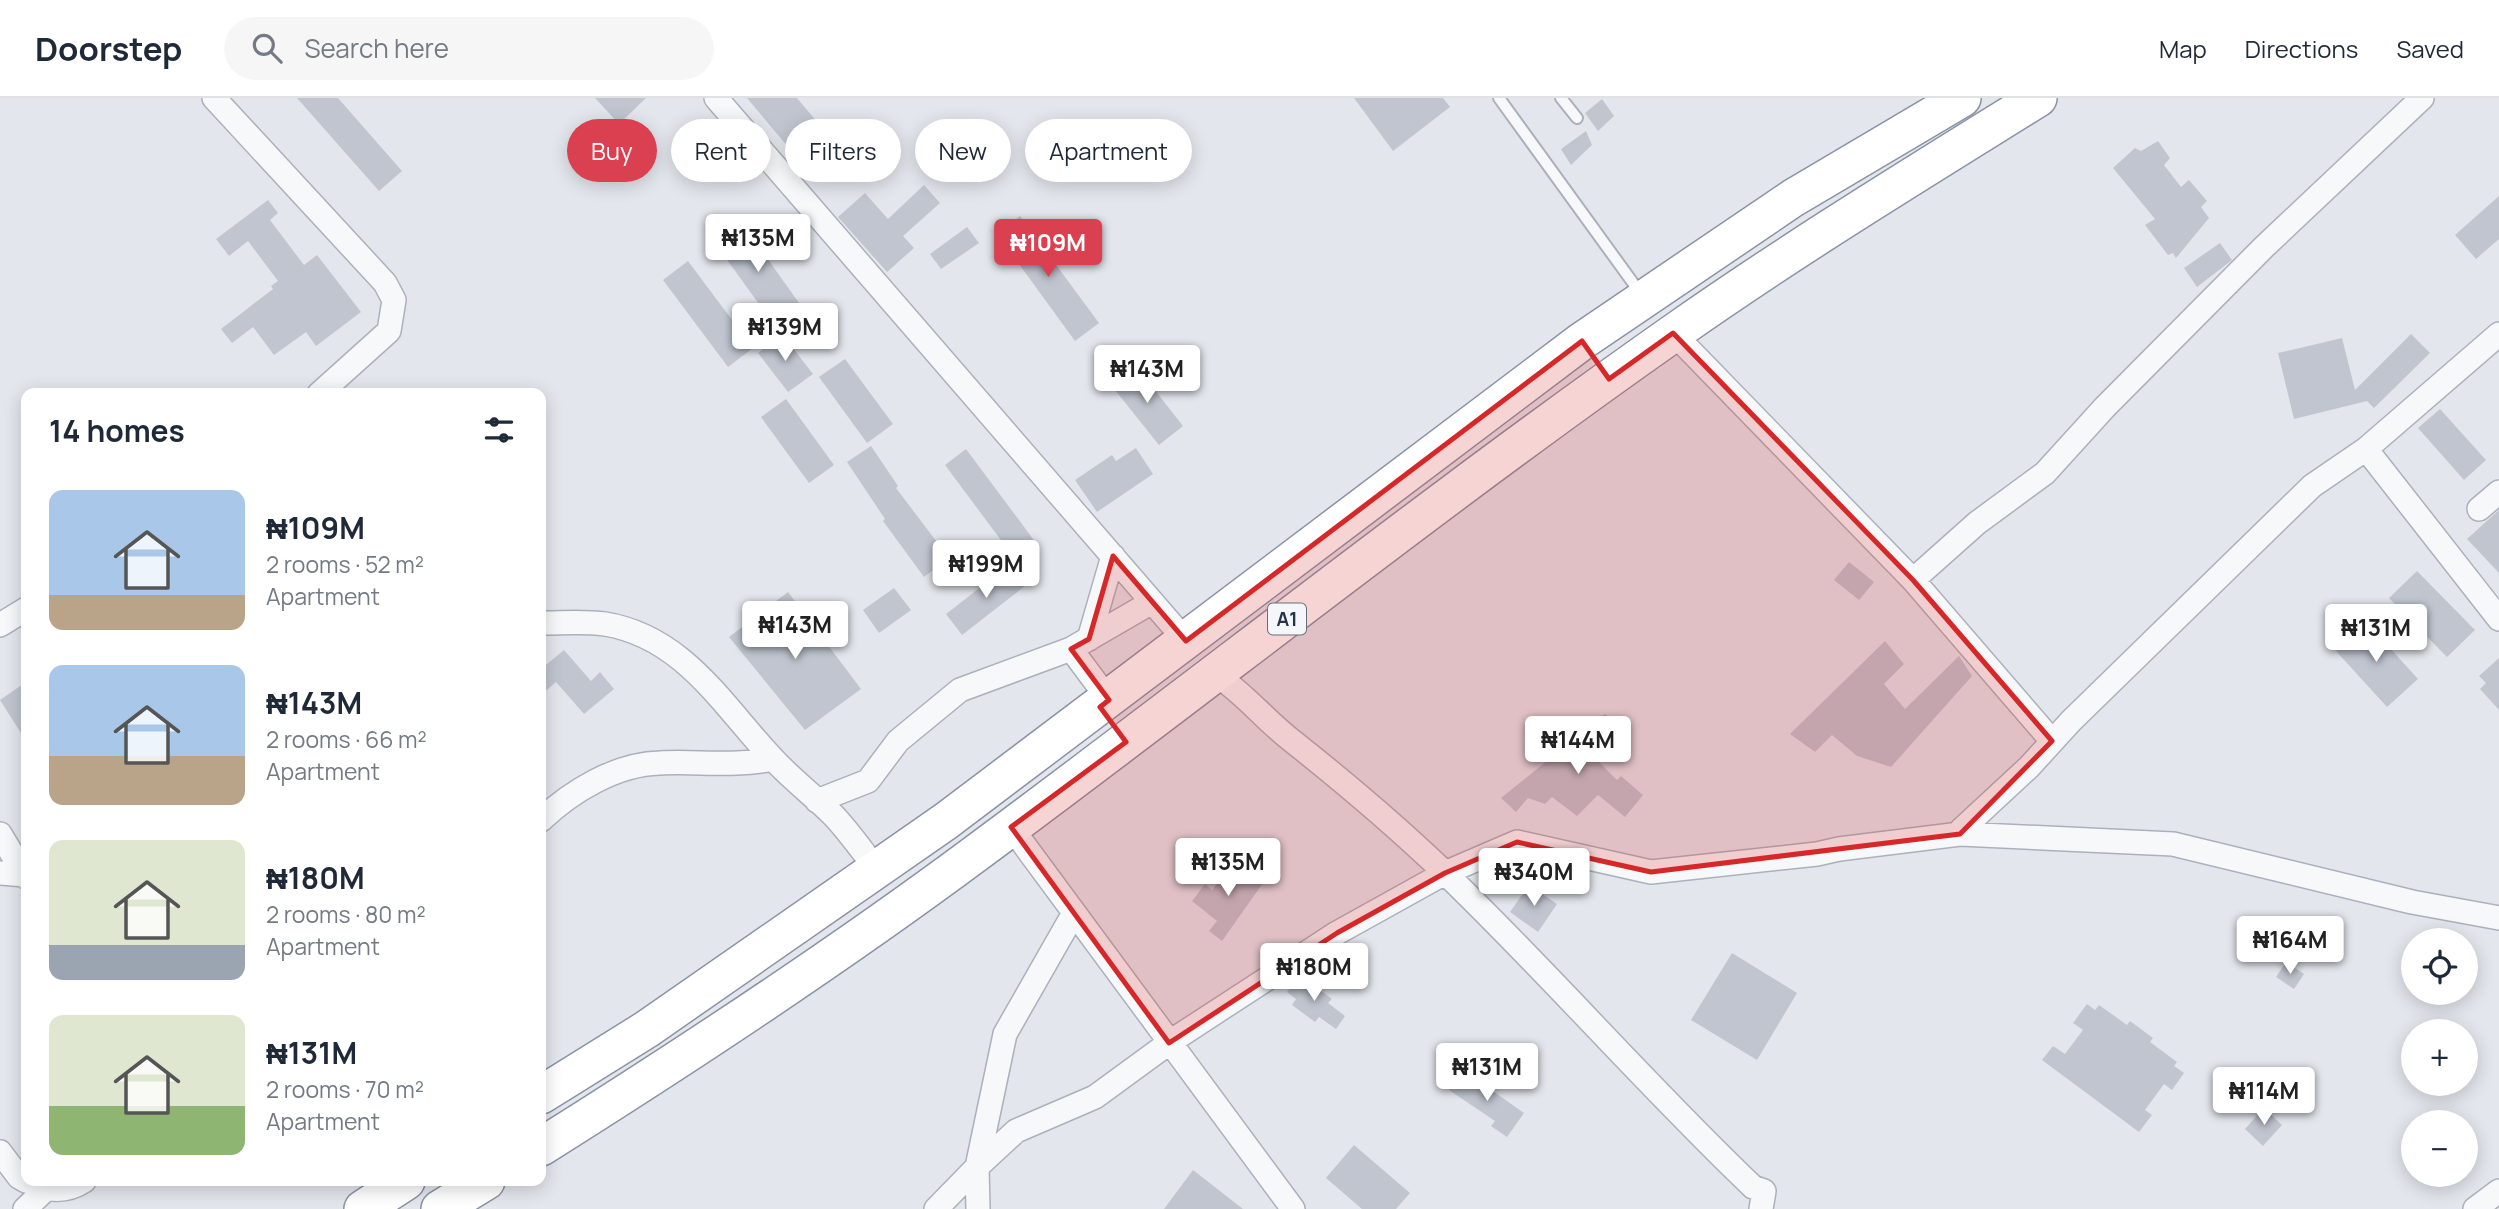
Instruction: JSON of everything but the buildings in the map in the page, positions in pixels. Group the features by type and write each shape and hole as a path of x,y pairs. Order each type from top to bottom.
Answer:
{"highway":[{"name":"A1","path":"546,1092 647,1029 877,870 1105,703 1582,341 1793,198 1962,98"},
{"name":"A1","path":"546,1144 670,1066 1012,827 1673,333 1817,235 2038,98"},
{"path":"1582,341 1609,379"},
{"path":"1105,703 1126,742"},
{"path":"363,1209 398,1186"},
{"path":"440,1209 478,1186"}],"street":[{"path":"214,98 385,283 394,300 389,331 326,388"},
{"path":"716,98 1186,641"},
{"path":"1913,580 1977,523 2045,473 2105,407 2264,247 2422,98"},
{"path":"1673,333 1913,580 2052,741"},
{"path":"1961,834 1961,830 2312,486 2366,449 2499,334"},
{"path":"2366,449 2499,619"},
{"path":"2479,509 2499,492"},
{"path":"1105,703 1080,644 1113,556"},
{"path":"817,801 868,781 898,741 960,690 1080,644 1152,603"},
{"path":"0,625 21,612"},
{"path":"546,623 605,624 650,640 693,667 725,700 773,759 834,816 877,870"},
{"path":"1215,674 1240,690 1288,738 1350,786 1445,873 1685,1122 1753,1187 1763,1191 1761,1209"},
{"path":"546,816 572,794 632,768 658,763 750,764 773,759"},
{"path":"1012,827 1293,1209"},
{"path":"0,834 21,866"},
{"path":"936,1209 1016,1131 1095,1097 1169,1043 1337,933 1445,873 1517,842 1651,872 1817,855 1839,849 1961,834 2173,844 2412,902 2499,918"},
{"path":"0,873 21,874"},
{"path":"978,1209 977,1167 1005,1034 1074,912"},
{"path":"0,1152 21,1178"},
{"path":"25,1209 32,1186"},
{"path":"49,1186 72,1189 76,1186"},
{"path":"2474,1209 2499,1191"}],"lane":[{"path":"1499,98 1644,299"},
{"path":"1562,98 1577,118"}],"highlighted area":[{"path":"1673,333 1913,580 2052,741 1960,834 1651,872 1517,842 1445,873 1337,933 1169,1043 1011,827 1126,742 1100,707 1109,700 1071,649 1089,639 1113,556 1186,641 1582,341 1609,379"}]}
